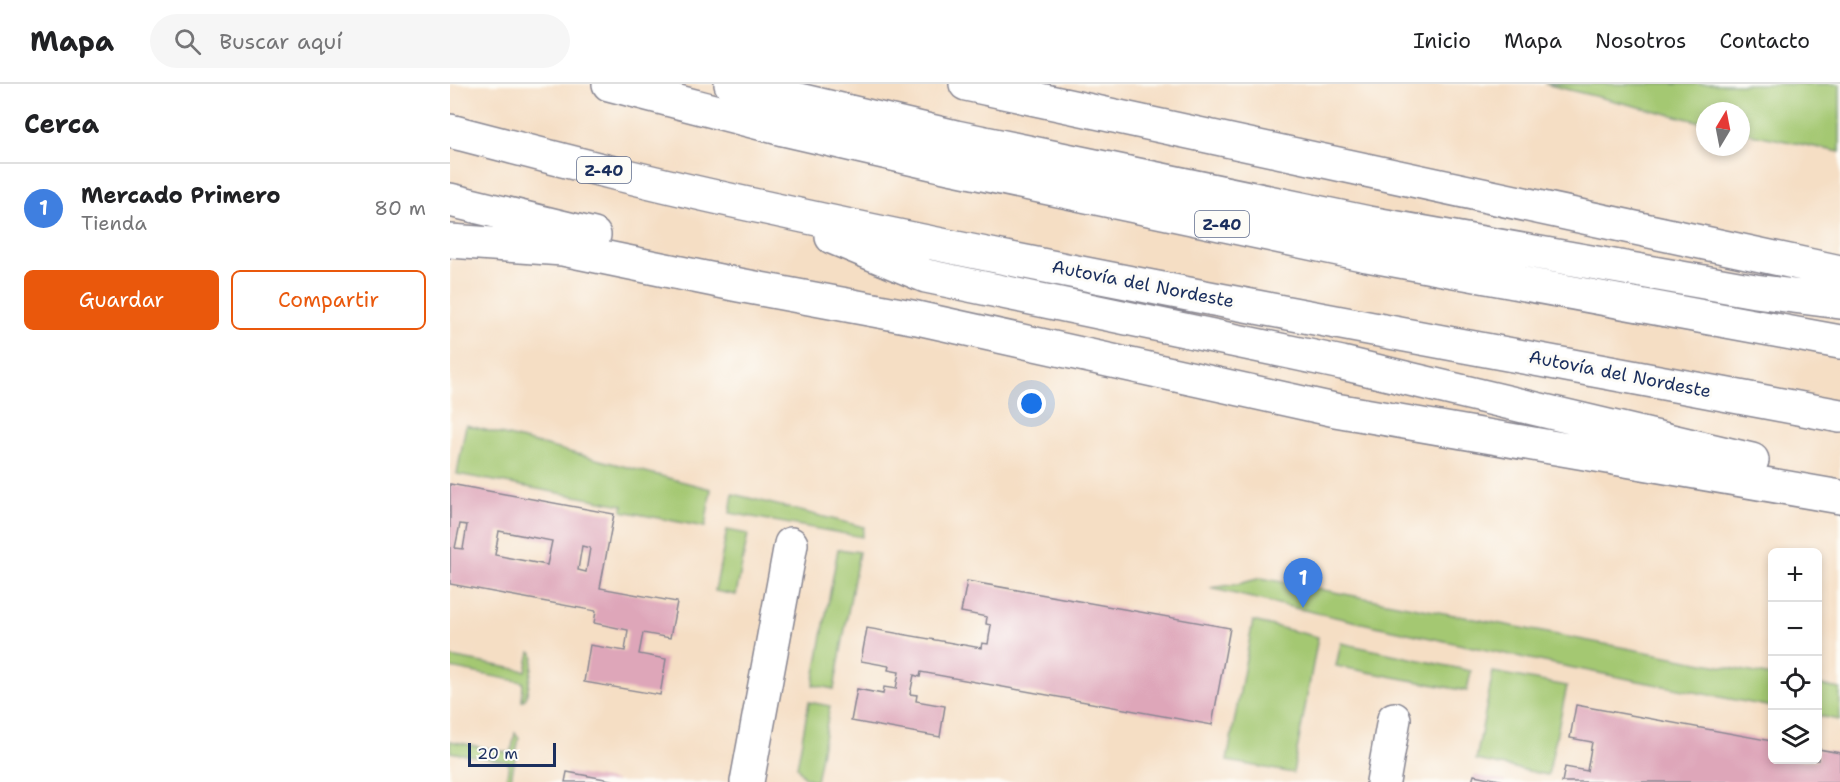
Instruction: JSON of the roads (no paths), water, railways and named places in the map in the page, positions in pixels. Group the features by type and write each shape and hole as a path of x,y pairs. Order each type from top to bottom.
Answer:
{"main road":[{"name":"Z-40","path":"609,84 794,132 1367,255 1840,342"},
{"path":"731,84 956,138 1369,222 1755,291 1840,302"},
{"path":"966,84 1840,272"},
{"name":"Autovía del Nordeste","path":"450,131 580,165 759,207 943,245 1840,416"},
{"path":"450,200 745,270 917,318"},
{"path":"759,207 926,276 1342,363 1728,455 1840,476"},
{"path":"450,241 563,249 917,318 1335,410 1840,497"},
{"path":"747,782 791,544"},
{"path":"1383,782 1394,719"}],"place":[{"name":"Mercado Primero","path":"1303,608"}]}
